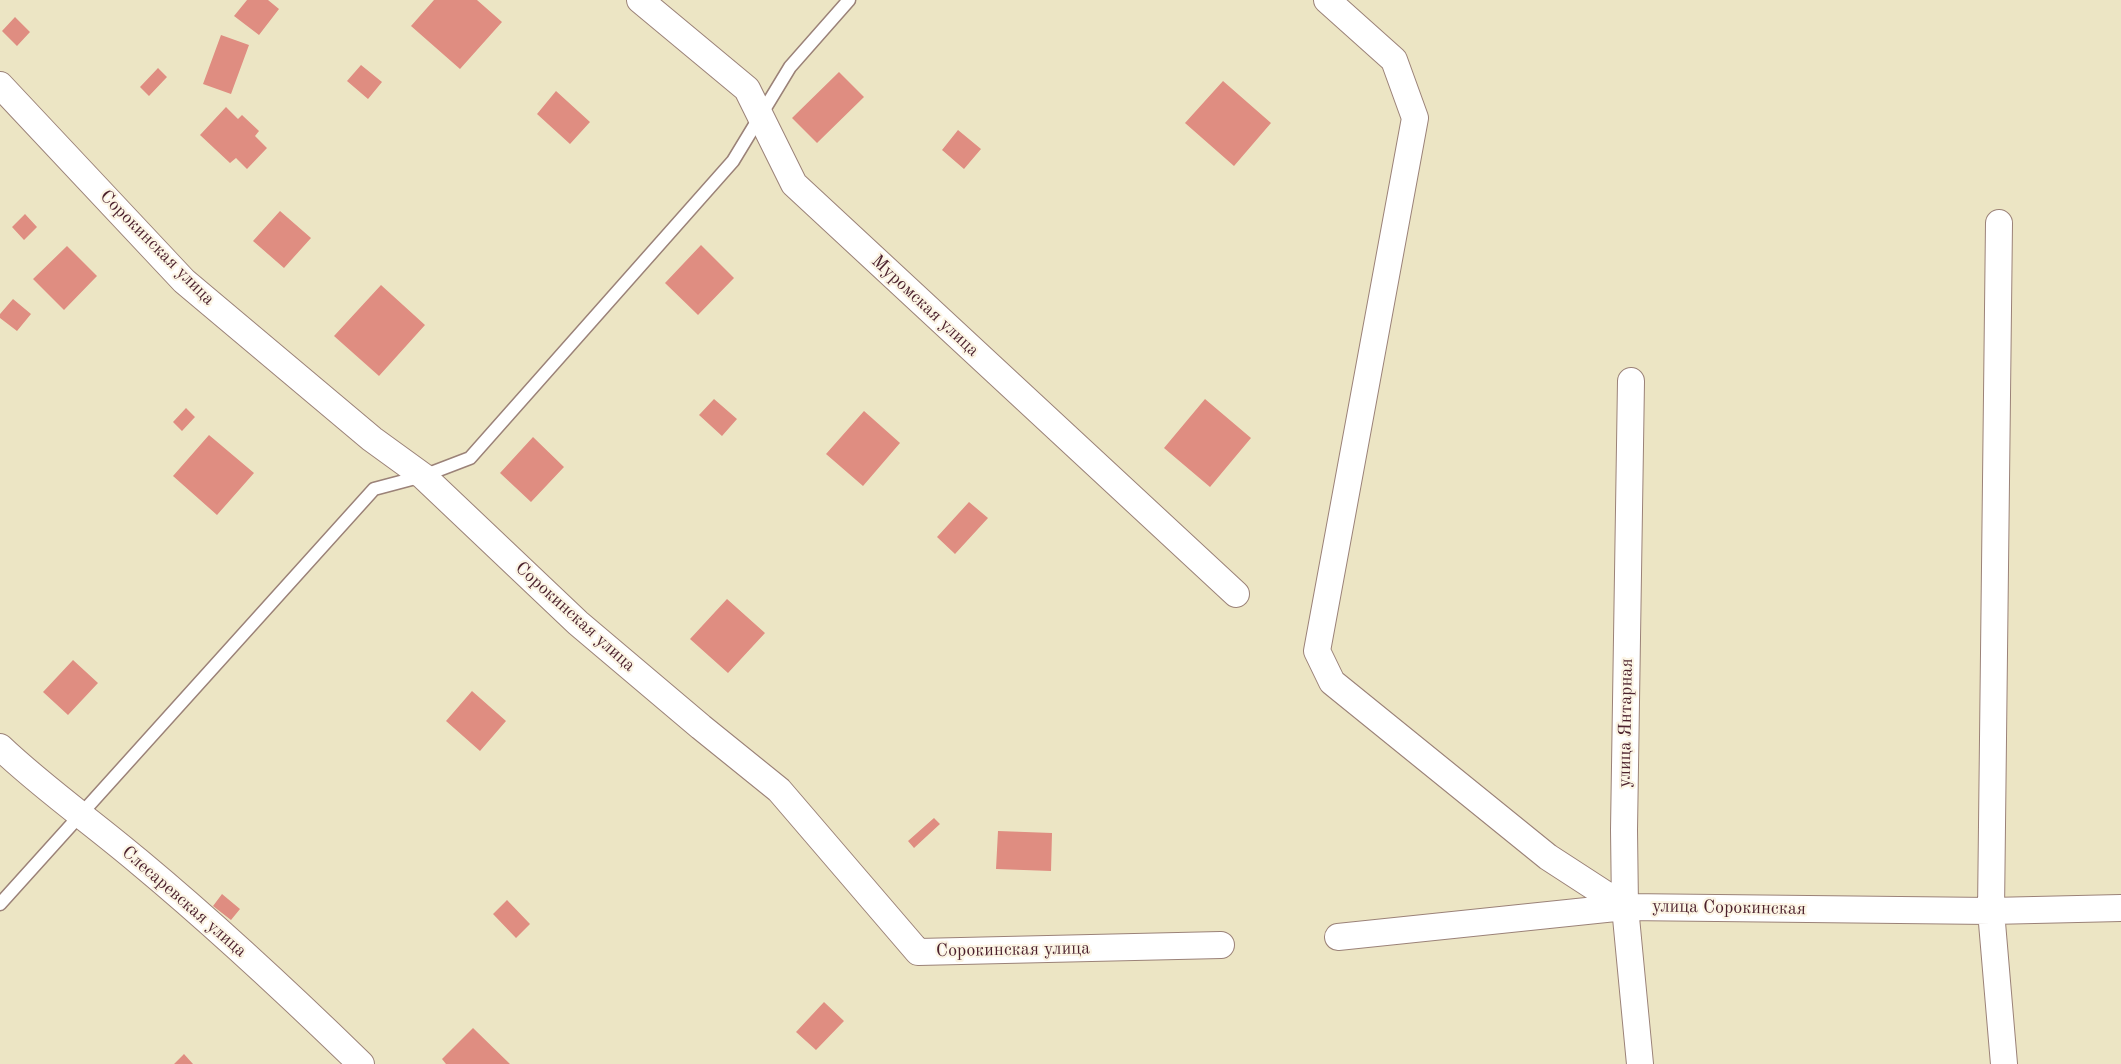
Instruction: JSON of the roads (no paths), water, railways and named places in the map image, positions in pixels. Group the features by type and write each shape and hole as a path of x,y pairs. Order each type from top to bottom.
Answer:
{"street":[{"name":"Муромская улица","path":"640,0 747,89 794,184 1236,594"},
{"path":"1327,0 1394,60 1415,118 1317,651 1332,682 1548,858 1625,908"},
{"name":"Сорокинская улица","path":"0,85 184,281 372,440 423,476 578,623 779,790 918,952 1221,945"},
{"path":"1999,223 1991,911 2004,1064"},
{"name":"улица Янтарная","path":"1631,381 1624,830 1625,908 1640,1064"},
{"name":"Слесаревская улица","path":"0,747 23,769 138,860 293,998 361,1064"},
{"name":"улица Сорокинская","path":"1338,937 1625,908 1991,911 2121,908"}],"lane":[{"path":"0,904 374,489 423,476 470,458 733,161 790,67 849,0"}]}
